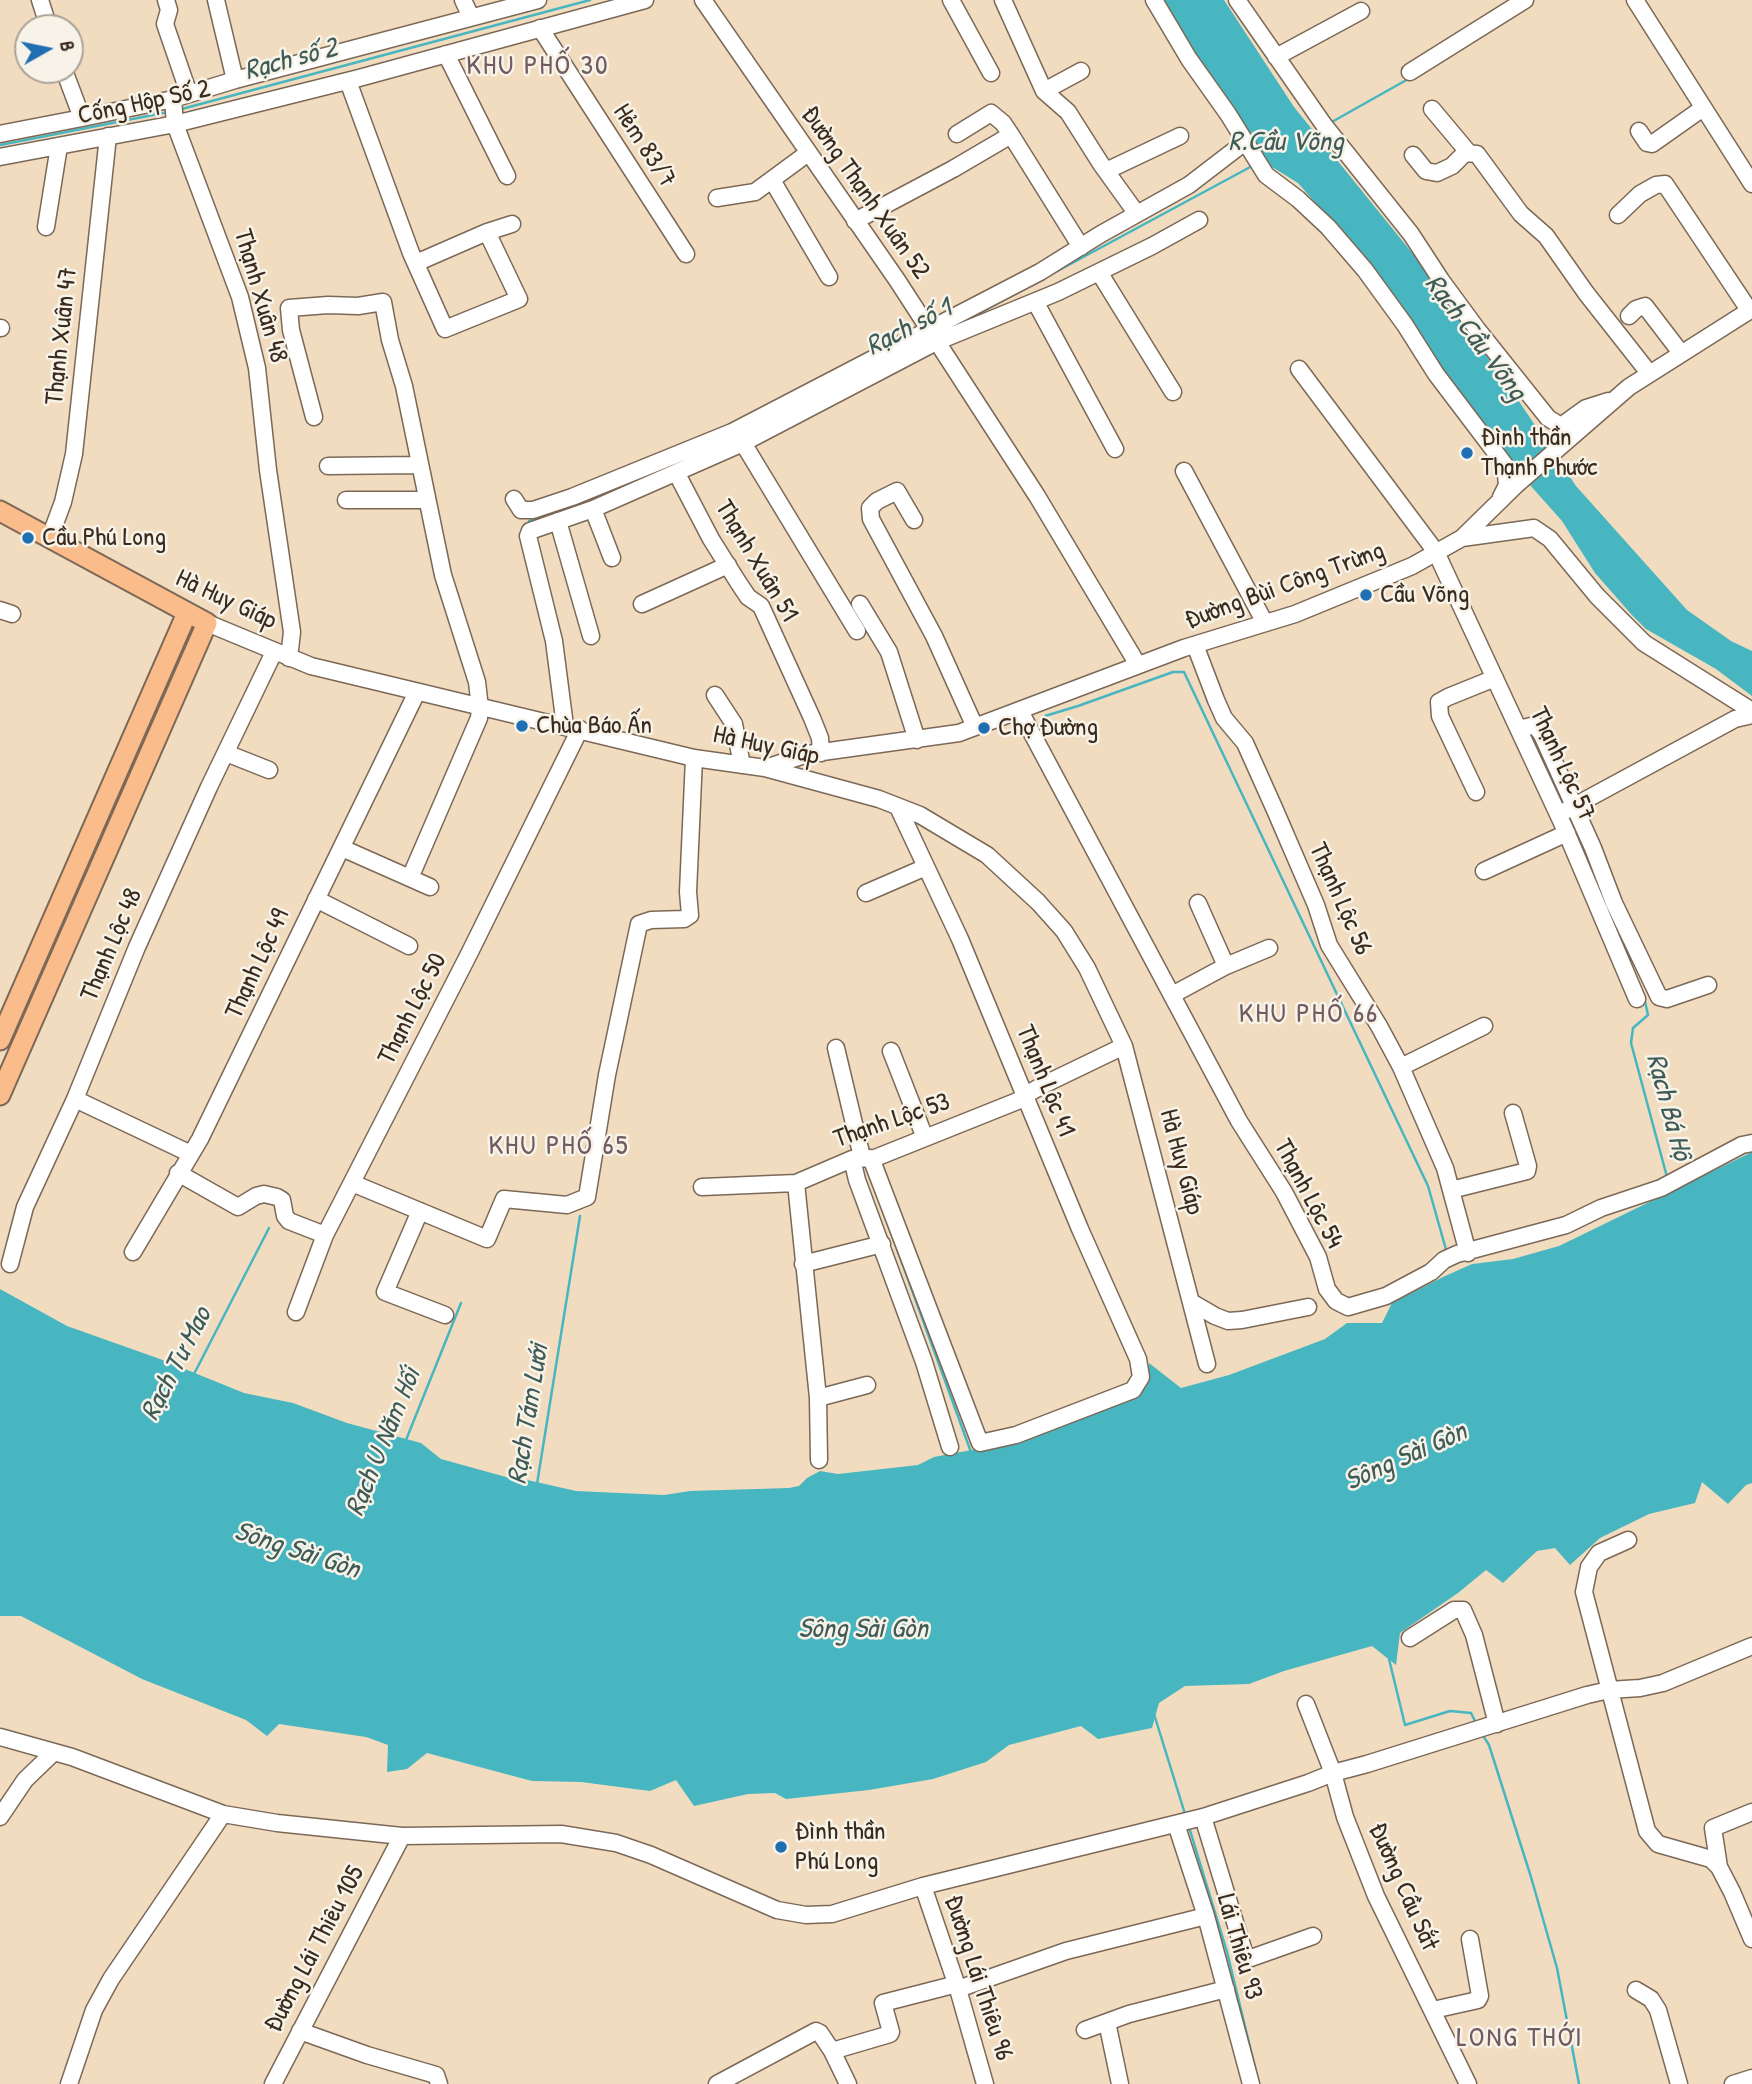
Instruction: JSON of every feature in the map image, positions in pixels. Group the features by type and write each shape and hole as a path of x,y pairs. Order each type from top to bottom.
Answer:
{"main road":[{"name":"Hà Huy Giáp","path":"0,511 207,624"},
{"path":"0,1040 187,613"},
{"path":"0,1095 207,624"}],"street":[{"path":"166,0 169,10 165,23 189,94"},
{"path":"216,0 235,80"},
{"path":"463,0 471,17"},
{"path":"0,134 173,99 235,80 538,0"},
{"name":"Cống Hộp Số 2","path":"0,157 175,124 348,81 645,0"},
{"name":"Đường Thạnh Xuân 52","path":"703,0 855,221 1037,496 1138,665"},
{"path":"951,0 991,73"},
{"path":"1003,0 1044,90 1068,112 1137,214"},
{"path":"1154,0 1189,60 1266,175 1298,199 1328,227 1365,270 1436,374 1505,465 1507,485 1499,503"},
{"path":"1237,0 1327,128 1411,234 1477,329 1548,418 1561,426 1586,408 1614,400"},
{"path":"1410,72 1525,0"},
{"path":"1635,0 1752,184"},
{"path":"1276,57 1360,11"},
{"name":"Hẻm 83/7","path":"540,28 686,254"},
{"path":"446,54 507,176"},
{"path":"1044,90 1081,71"},
{"path":"348,81 416,263 445,330 519,299 487,232"},
{"path":"69,84 82,118"},
{"name":"Thạnh Xuân 48","path":"173,99 175,124 240,297 257,368 268,470 292,632 281,655"},
{"path":"1432,108 1468,152 1477,154 1521,214 1546,236 1586,293 1649,373"},
{"path":"1639,131 1647,143 1652,144 1703,108"},
{"path":"957,134 991,113 1003,123 1081,247"},
{"path":"855,221 1011,135"},
{"name":"Thạnh Xuân 47","path":"50,537 63,502 74,454 108,136"},
{"path":"1106,171 1180,136"},
{"path":"572,727 528,536 533,530 593,509 743,443 932,337 1189,185 1245,142"},
{"path":"46,227 59,146"},
{"path":"1413,155 1426,171 1437,173 1452,166 1468,152"},
{"path":"717,198 755,192 808,153"},
{"path":"772,180 829,277"},
{"path":"1618,215 1640,194 1656,185 1665,184 1751,309"},
{"path":"514,499 516,506 526,511 572,497 732,432 932,337 1036,303 1199,220"},
{"path":"416,263 512,224"},
{"path":"1099,272 1173,392"},
{"path":"314,417 291,330 289,308 358,306 383,302 390,340 404,386 418,465 443,575 477,682 480,708 479,718 410,878"},
{"path":"1036,303 1115,449"},
{"path":"1629,316 1636,309 1645,306 1681,353"},
{"name":"Đường Bùi Công Trừng","path":"765,768 821,752 959,733 1138,665 1295,614 1412,566 1462,538 1561,444 1649,373 1751,309"},
{"name":"Thạnh Lộc 57","path":"1299,369 1436,552 1519,729 1565,811 1567,833 1637,999"},
{"path":"743,443 857,631"},
{"path":"328,466 418,465"},
{"path":"1184,471 1265,623"},
{"name":"Thạnh Xuân 51","path":"677,474 727,565 748,597 761,606 812,718 820,738 821,752"},
{"path":"914,520 897,491 877,501 870,508 871,519 934,636 975,727"},
{"path":"346,500 427,500"},
{"path":"593,509 612,558"},
{"path":"558,521 591,636"},
{"path":"1462,538 1534,528 1550,539 1597,596 1644,643 1752,713"},
{"path":"642,604 727,565"},
{"path":"860,604 889,652 917,740"},
{"name":"Hà Huy Giáp","path":"207,624 311,666 694,758 765,768 920,815 968,842 1007,872 1064,930 1087,968 1124,1046 1207,1364"},
{"name":"Thạnh Lộc 56","path":"1195,645 1224,718 1245,743 1315,905 1329,945 1401,1067 1445,1168 1451,1190 1456,1256"},
{"name":"Thạnh Lộc 48","path":"10,1264 25,1207 75,1099 137,947 226,752 281,655"},
{"path":"1476,792 1440,716 1439,702 1495,678"},
{"name":"Thạnh Lộc 49","path":"133,1252 191,1154 417,692"},
{"path":"716,695 734,724 742,765"},
{"name":"Thạnh Lộc 54","path":"1020,711 1240,1121 1284,1192 1318,1257 1327,1289 1336,1301 1348,1307 1386,1296 1456,1256 1566,1225 1601,1208 1669,1184 1742,1145 1752,1143"},
{"path":"1708,985 1667,999 1659,997 1614,903 1565,811 1735,719 1752,713"},
{"name":"Thạnh Lộc 50","path":"296,1312 325,1234 463,965 572,727"},
{"path":"226,752 270,770"},
{"path":"352,1183 487,1239 504,1199 568,1205 587,1197 607,1075 639,924 651,920 684,919 690,915 688,892 694,758"},
{"name":"Thạnh Lộc 41","path":"898,807 1032,1092 1138,1359 1141,1377 1133,1390 1016,1435 980,1443 945,1353"},
{"path":"1485,872 1567,833"},
{"path":"342,848 430,887"},
{"path":"866,893 926,867"},
{"path":"316,899 409,946"},
{"path":"1198,903 1226,965"},
{"path":"1172,995 1226,965 1269,948"},
{"path":"1401,1067 1484,1026"},
{"name":"Thạnh Lộc 53","path":"702,1187 796,1184 862,1158 875,1158 1032,1092 1124,1046"},
{"path":"836,1048 862,1158 945,1353 925,1362"},
{"path":"891,1051 925,1138"},
{"path":"75,1099 191,1154"},
{"path":"1451,1190 1527,1171 1528,1166 1513,1113"},
{"path":"862,1158 857,1180 925,1362 950,1447"},
{"path":"178,1173 238,1207 256,1196 264,1194 277,1197 282,1200 285,1216 289,1220 325,1234"},
{"path":"796,1184 818,1398 819,1460"},
{"path":"420,1211 385,1292 445,1315"},
{"path":"803,1264 882,1244"},
{"path":"1191,1302 1228,1321 1242,1321 1308,1307"},
{"path":"818,1398 867,1385"},
{"path":"1628,1540 1599,1553 1589,1567 1584,1592 1647,1831 1658,1844 1712,1859 1732,1892 1752,1939"},
{"path":"1410,1638 1454,1610 1463,1610 1474,1634 1486,1727"},
{"path":"0,1737 54,1752 223,1814 277,1823 402,1836 561,1834 616,1843 651,1855 776,1910 806,1915 832,1914 923,1886 1188,1821 1333,1773 1609,1690 1663,1683 1752,1646"},
{"name":"Đường Cầu Sắt","path":"1306,1704 1376,1896 1468,2084"},
{"path":"0,1817 25,1780 54,1752"},
{"path":"1718,1867 1713,1828 1752,1812"},
{"path":"69,2084 94,2010 111,1979 223,1814"},
{"path":"1188,1821 1245,1955 1251,1958 1313,1936"},
{"name":"Lái Thiêu 93","path":"1188,1821 1206,1916 1251,2084"},
{"name":"Đường Lái Thiêu 105","path":"273,2084 402,1836"},
{"name":"Đường Lái Thiêu 96","path":"923,1886 958,1987 985,2084"},
{"path":"832,2051 890,2034 883,2003 958,1987 1066,1951 1206,1916"},
{"path":"1433,2010 1478,2000 1480,1996 1470,1939"},
{"path":"1085,2030 1143,2010 1226,1989"},
{"path":"1636,1990 1651,1999 1658,2010 1679,2084"},
{"path":"1107,2022 1120,2084"},
{"path":"299,2031 436,2075 439,2084"},
{"path":"717,2084 816,2031 832,2051 848,2084"},
{"path":"1733,2084 1752,2078"}],"water":[{"name":"R.Cầu Võng","path":"1160,0 1224,0 1294,107 1413,254 1514,394 1576,486 1687,610 1731,641 1752,651 1752,696 1716,669 1646,629 1595,573 1562,521 1505,457 1343,234 1298,183 1264,162"},
{"name":"Sông Sài Gòn","path":"1752,1152 1752,1483 1746,1485 1728,1504 1702,1482 1695,1503 1649,1514 1600,1538 1570,1565 1555,1548 1537,1551 1503,1583 1486,1570 1400,1633 1396,1665 1372,1646 1249,1684 1185,1686 1159,1703 1152,1728 1098,1739 1081,1726 1009,1745 986,1762 933,1779 869,1790 786,1799 775,1793 748,1794 694,1806 676,1780 650,1791 581,1782 532,1781 427,1753 407,1769 387,1772 388,1745 366,1737 279,1724 267,1736 246,1720 142,1679 21,1616 0,1616 0,1289 67,1326 244,1393 293,1403 347,1423 421,1443 441,1459 506,1477 576,1491 664,1495 690,1491 789,1488 799,1486 820,1471 838,1474 918,1465 934,1457 999,1445 1134,1398 1147,1382 1149,1363 1181,1388 1229,1375 1325,1339 1347,1323 1382,1323 1392,1303 1443,1277 1472,1264 1513,1259 1559,1246"}],"waterway":[{"name":"Rạch số 2","path":"178,110 590,0"},
{"name":"R.Cầu Võng","path":"1330,123 1410,78"},
{"name":"Rạch số 2","path":"0,145 168,112"},
{"name":"Rạch số 1","path":"961,323 1254,165"},
{"name":"Rạch số 1","path":"529,521 592,499 672,465"},
{"path":"1045,716 1173,672 1184,672 1428,1186 1447,1253"},
{"name":"Rạch Bá Hộ","path":"1644,997 1648,1015 1633,1028 1631,1043 1667,1177"},
{"path":"881,1205 971,1452"},
{"name":"Rạch Tám Lưới","path":"537,1484 580,1216"},
{"name":"Rạch Tư Mao","path":"193,1376 269,1228"},
{"name":"Rạch U Năm Hối","path":"406,1440 461,1303"},
{"path":"1389,1659 1405,1725 1450,1711 1471,1713 1477,1725"},
{"path":"1154,1714 1185,1814"},
{"path":"1482,1734 1489,1745 1557,1968 1579,2084"},
{"path":"1189,1827 1227,1952 1259,2084"}],"place":[{"name":"Đình thần Thạnh Phước","path":"1467,453"},
{"name":"Cầu Phú Long","path":"28,538"},
{"name":"Cầu Võng","path":"1366,595"},
{"name":"Chùa Báo Ấn","path":"522,726"},
{"name":"Chợ Đường","path":"984,728"},
{"name":"Đình thần Phú Long","path":"781,1847"}],"district":[{"name":"KHU PHỐ 30","path":"538,67"},
{"name":"KHU PHỐ 66","path":"1309,1015"},
{"name":"KHU PHỐ 65","path":"559,1147"},
{"name":"LONG THỚI","path":"1520,2039"}],"water label":[{"name":"Rạch Cầu Võng","path":"1475,338"}]}
